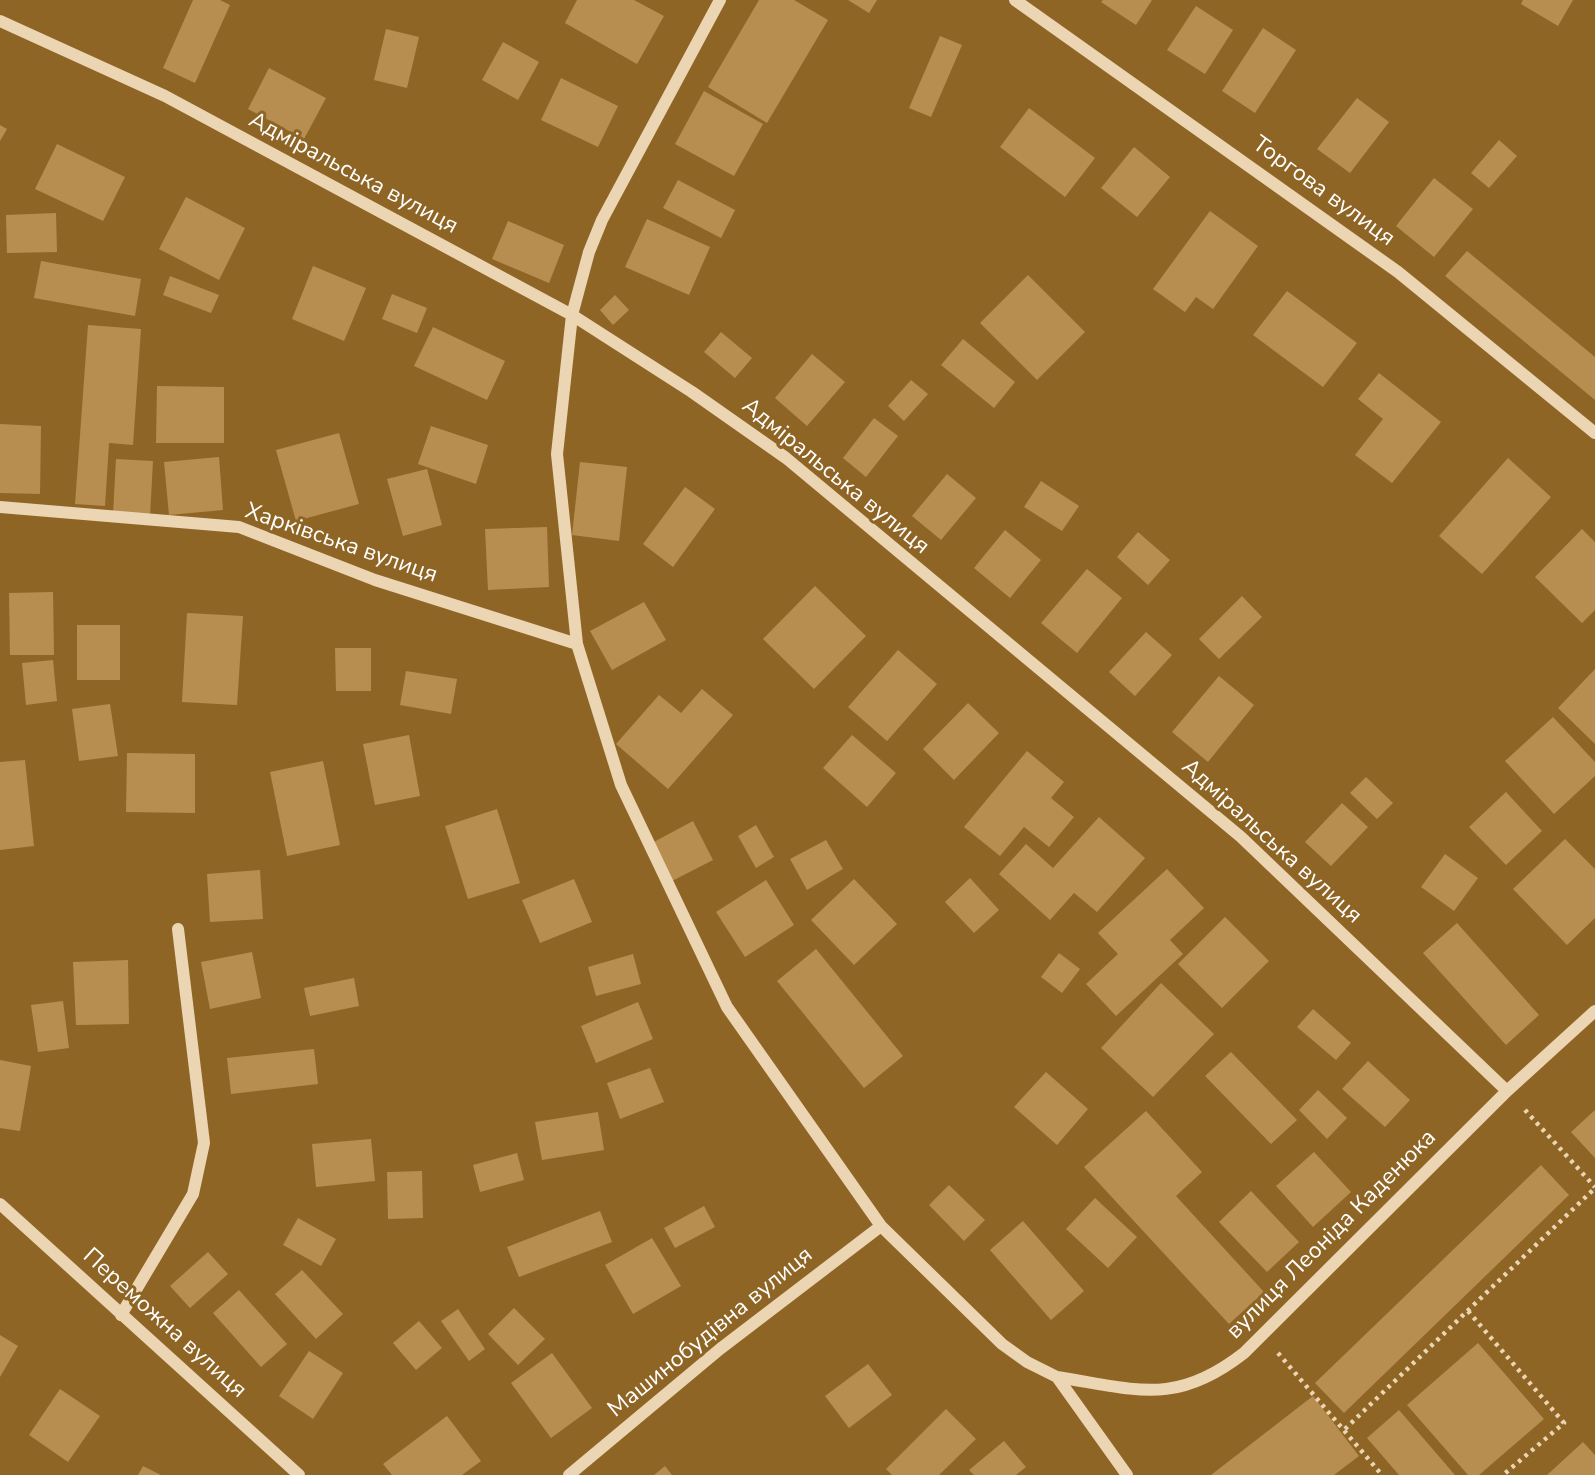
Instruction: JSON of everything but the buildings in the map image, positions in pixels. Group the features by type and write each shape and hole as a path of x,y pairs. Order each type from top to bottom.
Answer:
{"street":[{"path":"720,0 601,220 589,251 572,315 557,454 578,644 621,785 727,1007 881,1226 1000,1342 1027,1362 1057,1377 1127,1475"},
{"name":"Торгова вулиця","path":"1015,0 1398,272 1595,433"},
{"name":"Адміральська вулиця","path":"0,21 165,96 572,315 692,392 786,458 1241,837 1507,1091"},
{"name":"Харківська вулиця","path":"0,507 239,527 375,580 578,644"},
{"path":"121,1315 193,1194 204,1143 178,929"},
{"name":"вулиця Леоніда Каденюка","path":"1057,1377 1155,1392 1187,1387 1218,1373 1261,1335 1507,1091 1595,1012"},
{"name":"Переможна вулиця","path":"0,1204 299,1475"},
{"name":"Машинобудівна вулиця","path":"569,1475 720,1349 881,1226"}],"path":[{"path":"1345,1429 1595,1187 1507,1091"},
{"path":"1468,1311 1564,1423 1503,1475"},
{"path":"1261,1335 1382,1475"}]}
